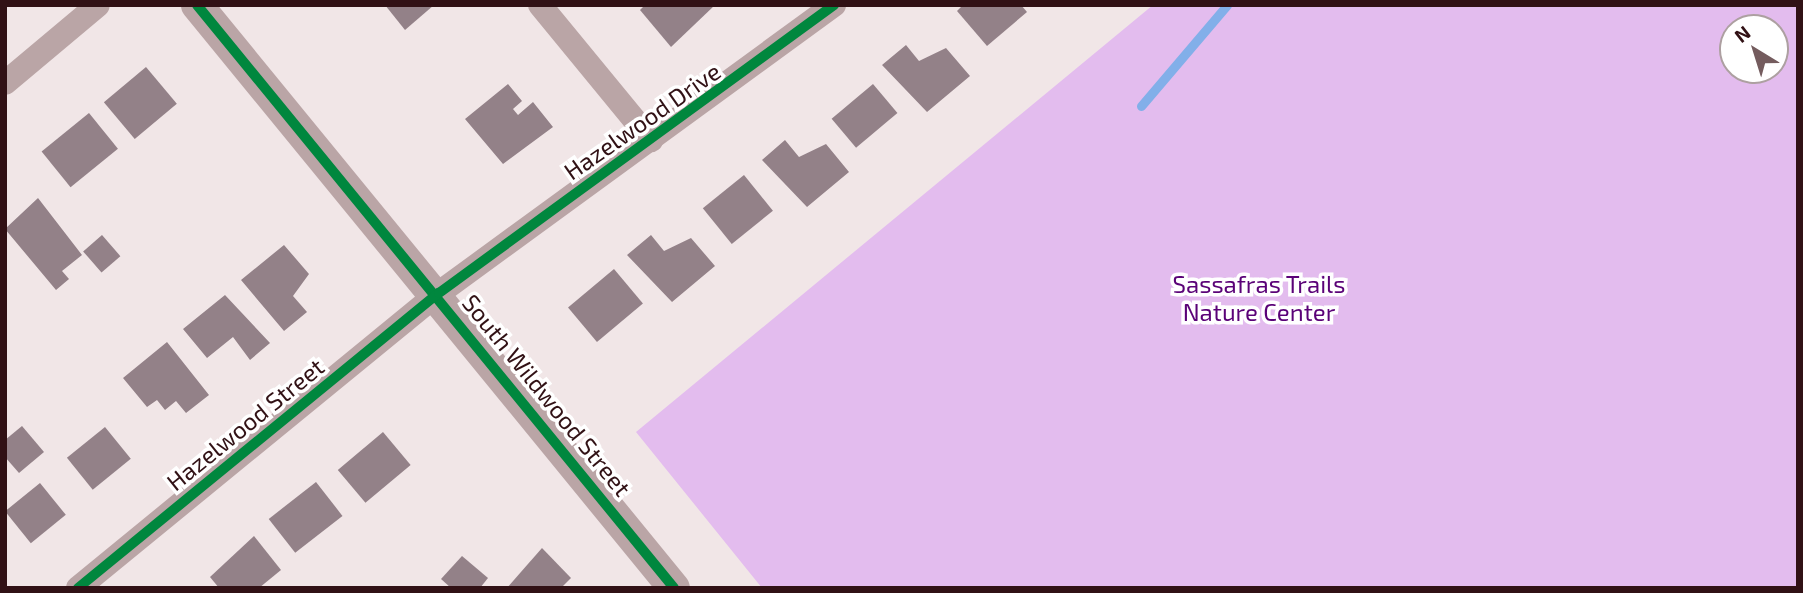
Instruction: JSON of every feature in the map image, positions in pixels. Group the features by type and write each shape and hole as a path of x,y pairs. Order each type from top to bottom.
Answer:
{"street":[{"path":"5,83 98,5"},
{"name":"South Wildwood Street","path":"197,5 439,293 671,587"},
{"path":"540,5 650,140"},
{"name":"Hazelwood Drive","path":"439,293 834,5"},
{"name":"Hazelwood Street","path":"78,588 439,293"}],"green space":[{"name":"Sassafras Trails Nature Center","path":"1153,5 1798,5 1798,588 762,588 636,432"}],"building":[{"path":"385,5 434,5 405,30"},
{"path":"645,5 715,5 671,47 640,10"},
{"path":"963,5 1021,5 1027,12 987,46 957,11"},
{"path":"906,45 919,61 946,48 970,76 927,112 882,65"},
{"path":"146,67 177,104 135,139 104,102"},
{"path":"508,84 522,101 513,109 518,115 533,102 553,127 503,164 465,119"},
{"path":"873,84 897,113 856,148 832,119"},
{"path":"89,113 118,149 71,187 42,151"},
{"path":"785,140 799,157 826,144 849,172 807,207 762,160"},
{"path":"744,175 773,211 732,244 703,208"},
{"path":"38,198 82,255 62,271 69,279 56,290 5,229"},
{"path":"102,235 120,256 102,273 83,251"},
{"path":"651,235 664,251 691,238 715,266 672,302 627,255"},
{"path":"284,245 309,274 293,296 307,312 284,331 241,280"},
{"path":"614,269 643,303 597,342 568,308"},
{"path":"225,295 270,343 250,360 233,337 207,358 183,329"},
{"path":"167,342 209,395 186,413 176,401 165,410 157,400 147,407 123,378"},
{"path":"22,426 44,452 19,473 5,457 5,440"},
{"path":"105,427 131,459 93,490 67,458"},
{"path":"383,432 411,465 365,503 338,470"},
{"path":"316,482 342,516 295,553 269,519"},
{"path":"40,483 66,515 31,543 5,511"},
{"path":"254,536 281,570 259,588 219,588 210,577"},
{"path":"542,548 571,578 561,588 507,588"},
{"path":"462,556 488,578 480,588 451,588 441,579"}],"waterway":[{"path":"1141,106 1227,5"}],"cycle path":[{"path":"197,5 674,588"},
{"path":"78,588 439,293 834,5"}]}
